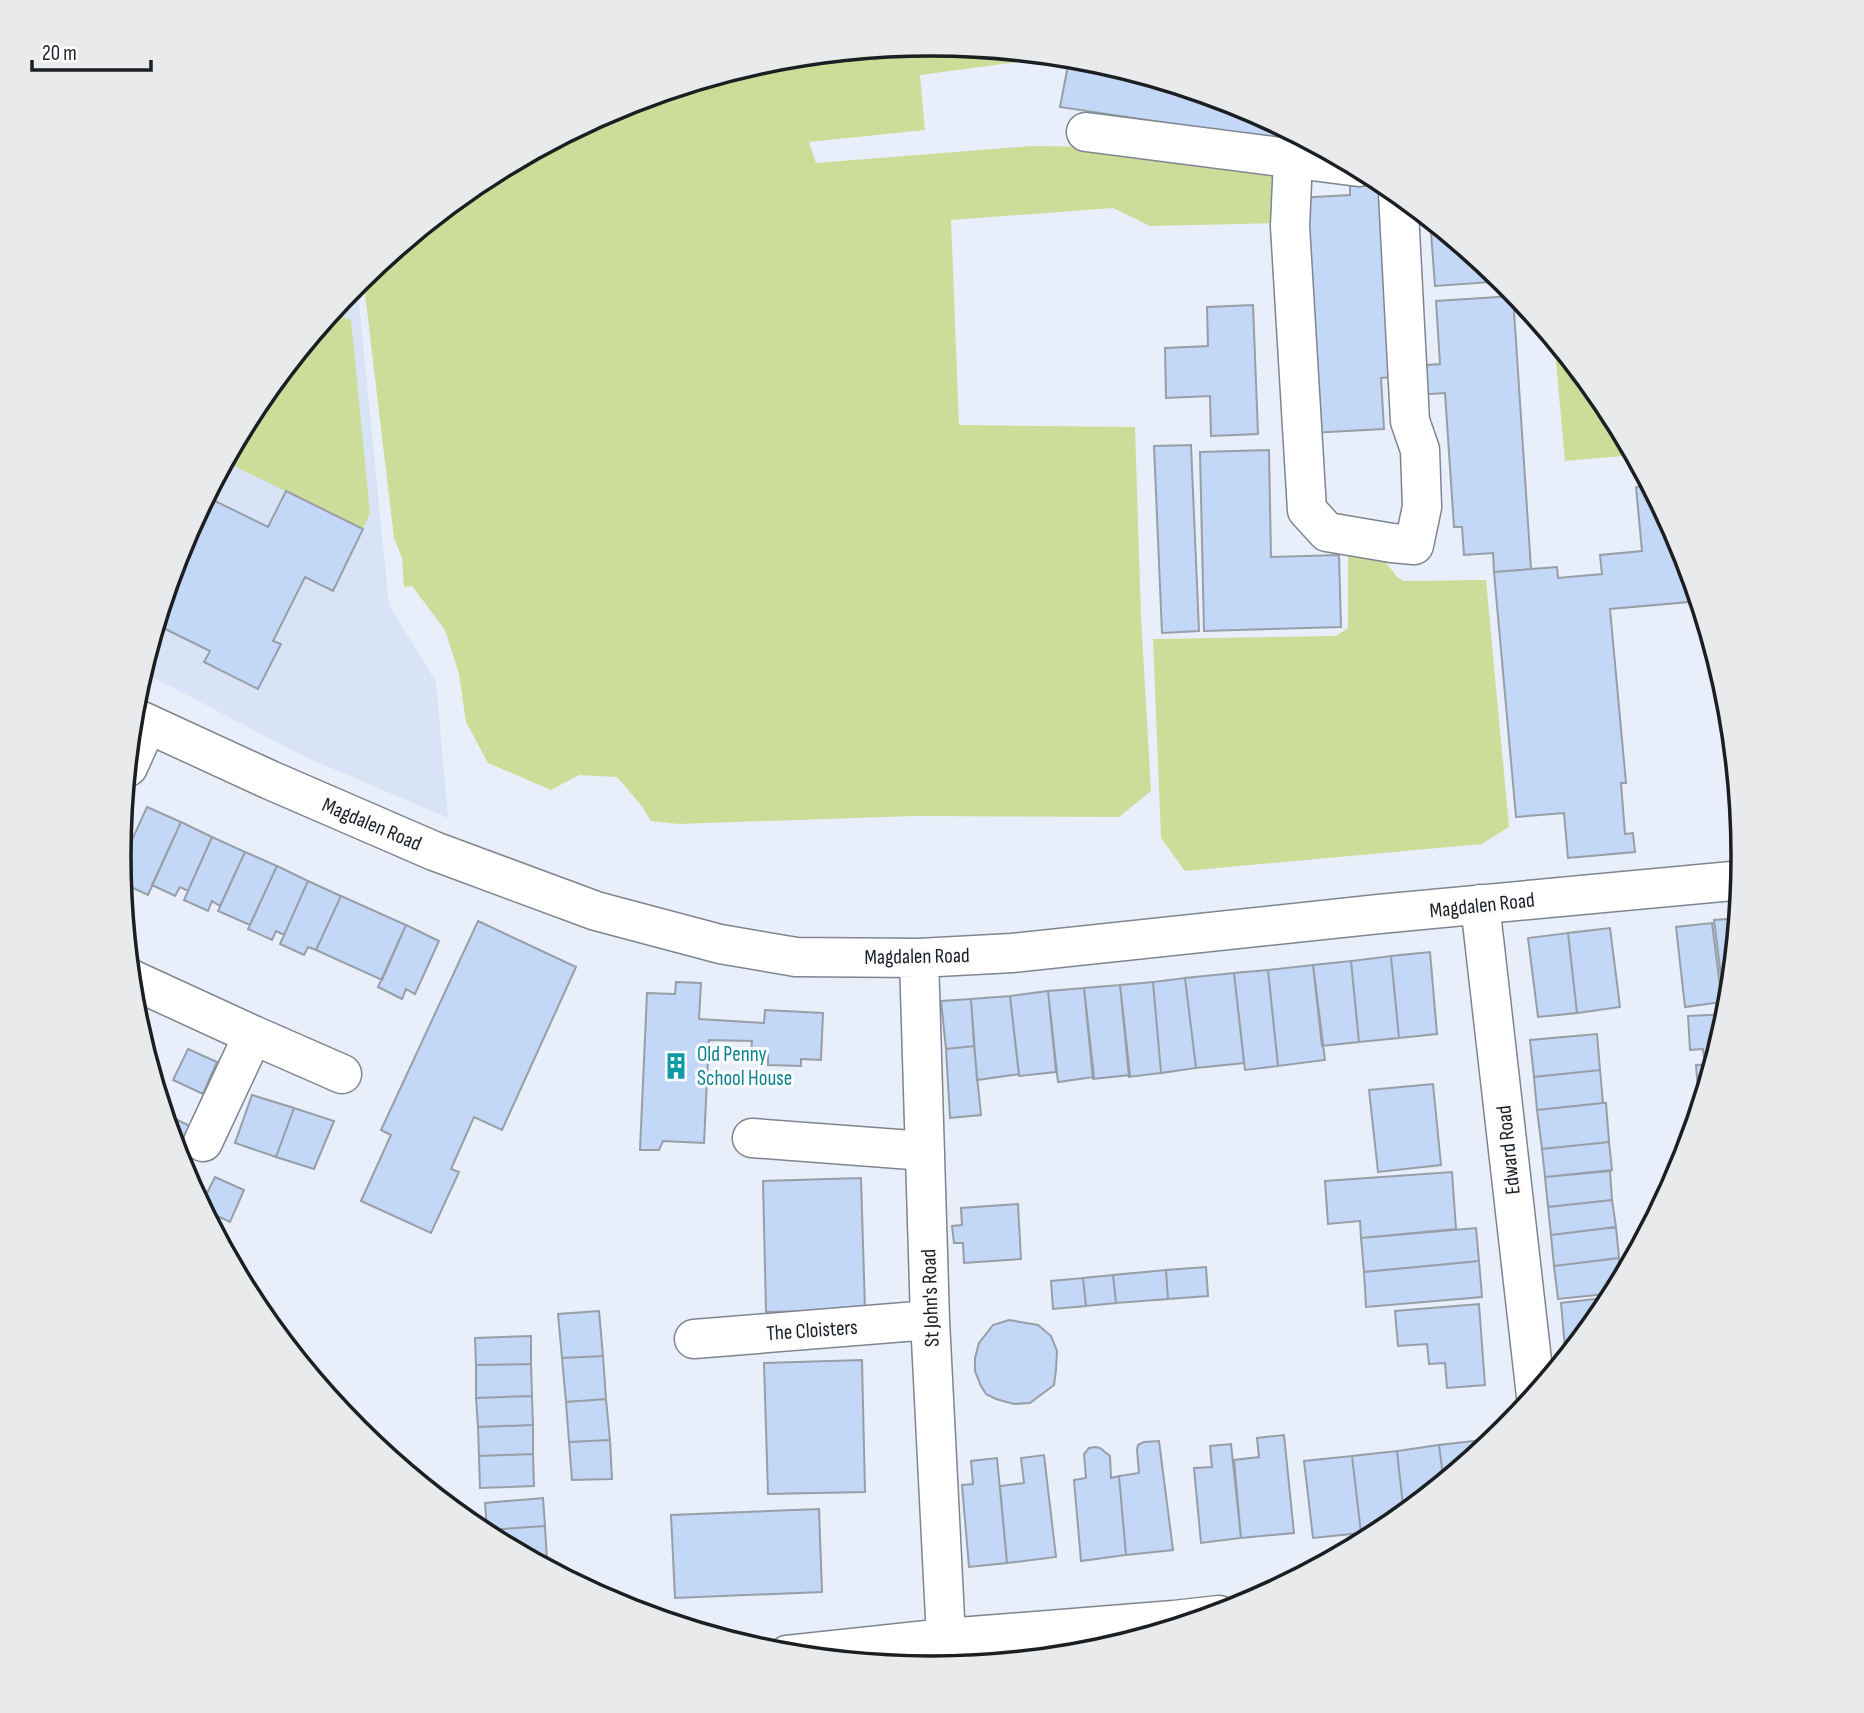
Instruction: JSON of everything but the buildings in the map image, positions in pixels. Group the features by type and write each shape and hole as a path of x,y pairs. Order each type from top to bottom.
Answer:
{"street":[{"path":"1086,132 1334,164"},
{"path":"1293,160 1290,226 1307,510 1327,532 1414,545 1423,506 1421,461 1410,421 1399,207"},
{"name":"Magdalen Road","path":"143,722 434,851 596,911 720,944 796,957 919,958 1012,953 1732,881"},
{"name":"Edward Road","path":"1480,905 1535,1383"},
{"name":"St John's Road","path":"919,958 930,1320 959,1647"},
{"path":"142,984 341,1074"},
{"path":"203,1142 253,1035"},
{"path":"752,1138 925,1151"},
{"name":"The Cloisters","path":"694,1339 930,1320"},
{"path":"850,1652 959,1647 1150,1627"}],"shaded area":[{"path":"359,298 389,605 436,682 448,818 303,756 152,677 174,599 192,550 239,456 297,369"}],"green space":[{"path":"880,58 984,58 1021,62 920,75 925,130 809,142 816,163 1031,146 1109,147 1275,167 1279,223 1150,226 1113,208 951,220 959,425 1135,427 1141,617 1151,791 1119,817 914,816 678,824 651,821 617,777 579,775 551,790 488,763 466,722 459,674 445,630 412,586 404,587 402,558 394,538 365,291 445,221 487,191 532,163 626,117 675,98 776,71"},
{"path":"342,317 351,320 370,513 363,529 234,466 266,412 297,369"},
{"path":"1555,355 1598,412 1625,456 1565,461"},
{"path":"1348,553 1384,560 1397,577 1404,581 1486,580 1509,827 1482,844 1185,871 1161,838 1153,639 1336,636 1348,628"}],"place":[{"name":"Old Penny School House","path":"676,1066"}]}
